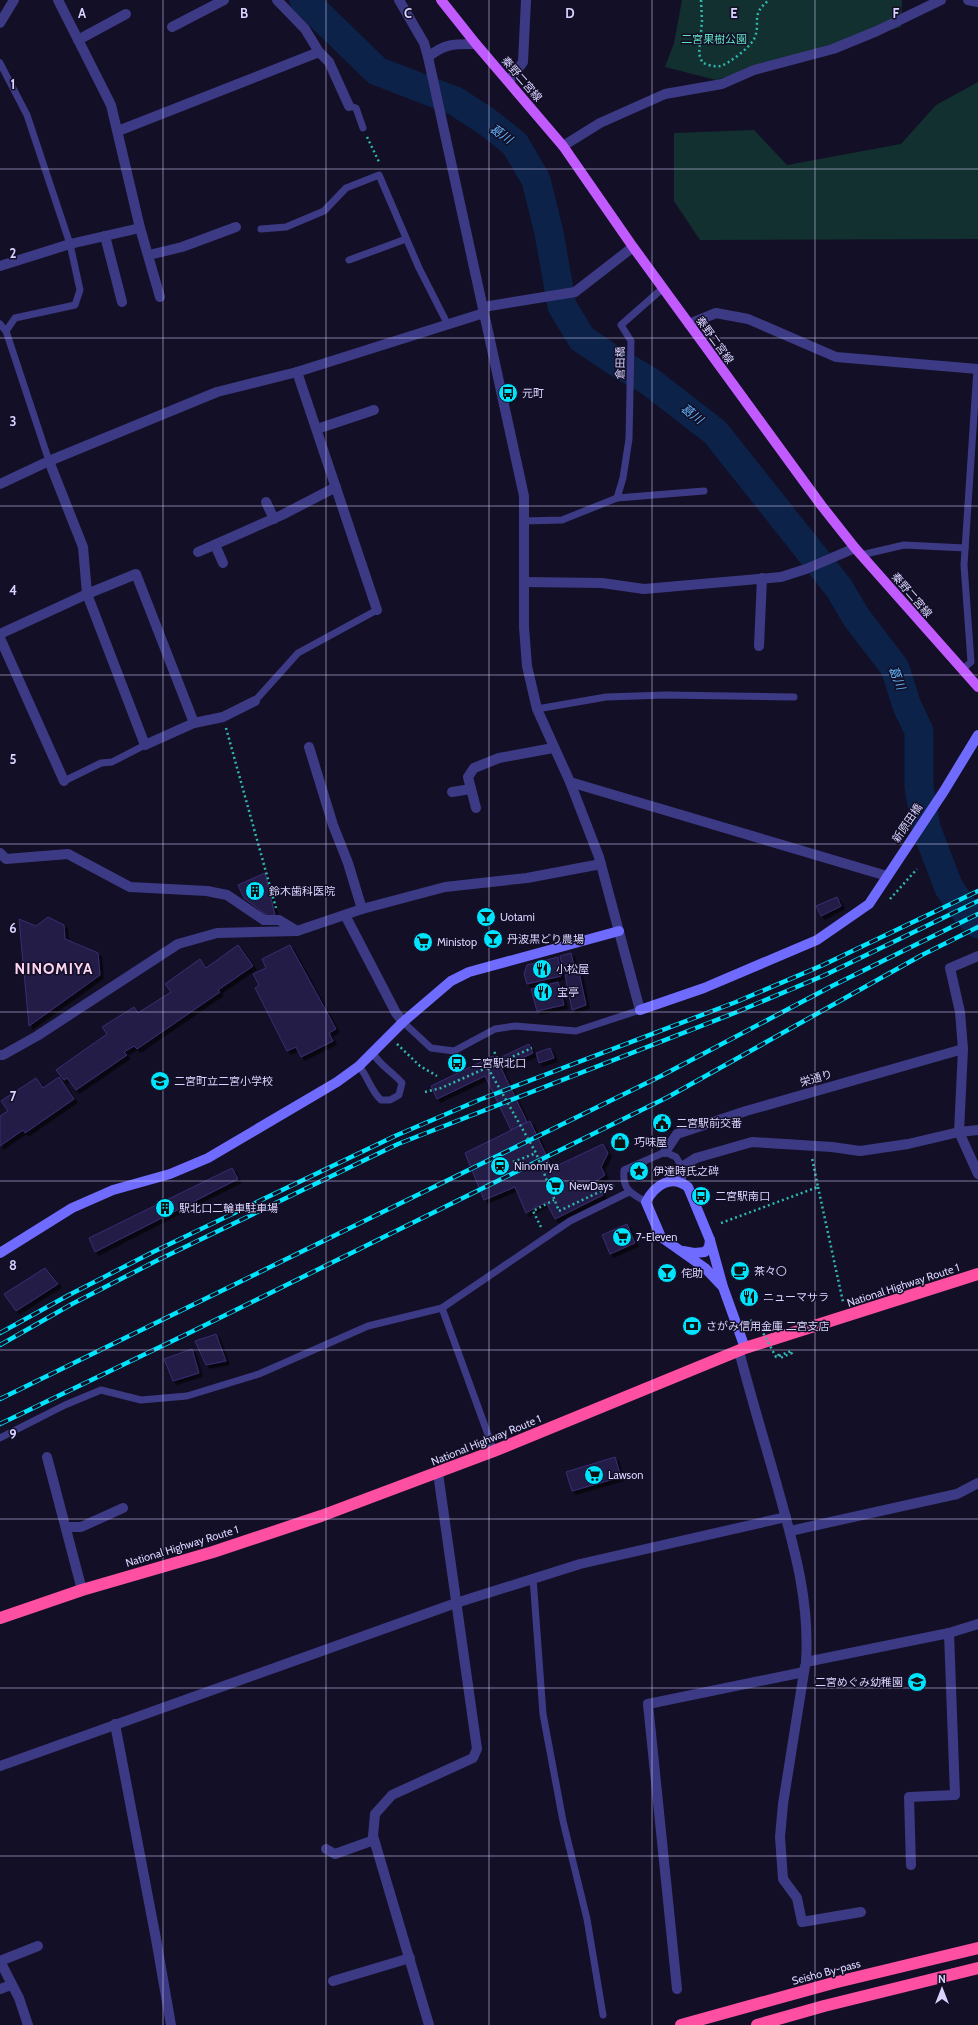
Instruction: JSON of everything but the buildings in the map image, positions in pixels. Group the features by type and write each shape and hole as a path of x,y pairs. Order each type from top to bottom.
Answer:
{"highway":[{"name":"National Highway Route 1","path":"0,1618 82,1590 213,1552 321,1516 494,1451 742,1350 978,1274"},
{"name":"Seisho By-pass","path":"681,2025 833,1983 978,1948"},
{"path":"757,2025 824,2006 978,1968"}],"main road":[{"name":"秦野二宮線","path":"441,0 476,44 563,146 633,247 821,505 858,551 978,687"}],"street":[{"path":"0,23 14,0"},
{"path":"58,0 110,105 118,131 140,228 160,297"},
{"path":"172,26 224,0"},
{"path":"278,0 305,29 319,52 329,62 349,106"},
{"path":"399,0 424,43 429,61 524,496 524,627 527,666 537,709 553,748 570,782 601,864 640,1010"},
{"path":"509,81 523,62 526,0"},
{"path":"563,146 600,123 665,94 722,84 754,70 833,49 877,31 941,0"},
{"path":"968,0 978,2"},
{"path":"78,40 126,14"},
{"path":"429,61 437,49 450,44 476,44"},
{"path":"118,131 319,52"},
{"path":"149,256 182,247 236,227"},
{"path":"0,266 70,244 140,228"},
{"path":"105,236 122,302"},
{"path":"0,484 49,461 217,392 297,372 448,325 483,310 531,298 575,292 633,247"},
{"path":"689,324 716,314 748,319 836,357 978,369"},
{"path":"297,372 377,610"},
{"path":"316,429 374,410"},
{"path":"49,461 83,547 87,594 145,745 194,723 223,717 255,701"},
{"path":"198,552 274,519 336,487"},
{"path":"266,502 274,519"},
{"path":"215,545 223,563"},
{"path":"524,582 602,583 644,589 781,577 806,569 840,554 858,551"},
{"path":"0,634 87,594 136,574 194,723"},
{"path":"759,646 762,578"},
{"path":"0,638 64,781"},
{"name":"新原田橋","path":"640,1010 704,988 816,940 869,904 944,791 978,735"},
{"path":"309,747 333,825 348,863 362,909"},
{"path":"476,808 468,777 474,768 499,758 553,748"},
{"path":"570,782 889,873"},
{"path":"452,792 471,789"},
{"path":"0,853 6,859 68,854 130,887 207,891 226,896 264,920 279,920 297,931"},
{"path":"0,1055 3,1056 37,1036 178,944 217,933 297,931 345,914 445,887 527,878 601,864"},
{"path":"345,914 396,1013 403,1022"},
{"path":"0,1253 72,1208 113,1190 170,1174 208,1158 337,1082 359,1066 403,1022 451,981 469,972 619,931"},
{"path":"978,956 950,968 960,1012 963,1049 959,1132 978,1174"},
{"name":"栄通り","path":"665,1152 677,1134 746,1110 963,1049"},
{"path":"680,1181 682,1167 696,1158 752,1142 860,1151 908,1144 959,1132 978,1130"},
{"path":"723,1287 705,1268 660,1237 646,1202 658,1186 670,1181 680,1181 688,1187 710,1240 742,1350 790,1531 804,1591 808,1636 805,1667 783,1804 780,1837 783,1879 797,1898 802,1922 861,1912"},
{"path":"675,1247 686,1252 701,1254 709,1247 710,1240"},
{"path":"47,1457 82,1590"},
{"path":"429,2025 374,1840 375,1814 392,1795 473,1758 477,1749 438,1473"},
{"path":"790,1531 957,1494 978,1483"},
{"path":"66,1527 82,1527 123,1508"},
{"path":"0,1766 456,1603 533,1578 580,1564 786,1517"},
{"path":"677,1989 648,1704 949,1633 978,1624"},
{"path":"911,1865 909,1797 955,1795 949,1633"},
{"path":"115,1724 171,2025"},
{"path":"326,1849 335,1854 374,1840"},
{"path":"28,2025 18,1998 0,1961 38,1946"},
{"path":"333,1980 410,1958"},
{"path":"0,1989 11,1985"}],"lane":[{"path":"0,63 27,115 70,244 80,290 75,305 15,318 6,331"},
{"path":"349,106 356,108 363,128"},
{"path":"261,230 286,227 324,212 346,188 379,176 419,268 448,325"},
{"path":"349,260 406,239"},
{"name":"倉田橋","path":"617,498 623,478 630,439 631,341 621,325 663,288"},
{"path":"0,324 6,331 49,461"},
{"path":"962,670 974,662 964,565 978,369"},
{"path":"524,521 562,520 617,498 704,491"},
{"path":"858,551 904,545 965,548"},
{"path":"255,701 298,653 377,610"},
{"path":"537,709 606,697 666,695 794,697"},
{"path":"64,781 101,763 112,762 145,745"},
{"path":"403,1022 431,1048 454,1051 495,1029 516,1026 576,1030 640,1010"},
{"path":"359,1066 366,1074 375,1094 382,1100 390,1100 399,1095 402,1083 394,1073 386,1070 378,1062 373,1052"},
{"path":"646,1202 629,1192 623,1180 624,1170 665,1152 676,1157 682,1167"},
{"path":"0,1438 65,1405 101,1390 141,1400 187,1396 259,1374 368,1326 442,1308 570,1221 629,1192"},
{"path":"442,1308 494,1451"},
{"path":"533,1578 543,1714 564,1821 587,1919 603,2015"}],"path":[{"path":"701,0 702,21 699,54 702,62 708,65 720,66 748,48 755,37 757,14 761,7 769,0"},
{"path":"363,128 381,167 379,176"},
{"path":"223,717 279,920"},
{"path":"886,902 917,869"},
{"path":"397,1044 420,1066 437,1076"},
{"path":"425,1092 441,1088 532,1048"},
{"path":"494,1051 497,1058 484,1063 536,1153 559,1211 614,1185"},
{"path":"809,1146 844,1304"},
{"path":"513,1162 536,1153"},
{"path":"721,1223 818,1187"},
{"path":"538,1221 533,1211 554,1200"},
{"path":"748,1315 751,1322 761,1329 776,1357 791,1351 792,1353 780,1358 778,1354"}],"green space":[{"name":"二宮果樹公園","path":"682,0 902,0 901,27 716,80 665,67 674,43"},
{"path":"978,82 978,239 700,240 674,201 674,133 754,130 787,165 901,144 936,105"}],"waterway":[{"name":"葛川","path":"304,0 377,71 455,101 486,121 515,144 536,180 549,233 562,306 582,339 649,381 715,432 839,588 856,617 895,668 907,706 919,731 919,787 926,828 949,888 966,912 978,924"}],"railway":[{"path":"0,1333 67,1296 153,1252 395,1136 479,1100 736,1002 823,965 978,891"},
{"path":"0,1345 72,1304 158,1260 398,1144 737,1012 825,975 978,901"},
{"path":"0,1399 661,1076 832,986 978,914"},
{"path":"0,1424 191,1332 668,1097 922,955 978,927"}],"place":[{"name":"元町","path":"508,393"},
{"name":"鈴木歯科医院","path":"255,891"},
{"name":"Uotami","path":"486,917"},
{"name":"丹波黒どり農場","path":"493,939"},
{"name":"Ministop","path":"423,942"},
{"name":"小松屋","path":"542,969"},
{"name":"宝亭","path":"543,992"},
{"name":"二宮駅北口","path":"457,1063"},
{"name":"二宮町立二宮小学校","path":"160,1081"},
{"name":"二宮駅前交番","path":"662,1123"},
{"name":"巧味屋","path":"620,1142"},
{"name":"Ninomiya","path":"500,1166"},
{"name":"伊達時氏之碑","path":"639,1171"},
{"name":"NewDays","path":"555,1186"},
{"name":"二宮駅南口","path":"701,1196"},
{"name":"駅北口二輪車駐車場","path":"165,1208"},
{"name":"7-Eleven","path":"622,1237"},
{"name":"茶々〇","path":"740,1271"},
{"name":"侘助","path":"667,1273"},
{"name":"ニューマサラ","path":"749,1297"},
{"name":"さがみ信用金庫 二宮支店","path":"692,1326"},
{"name":"Lawson","path":"594,1475"},
{"name":"二宮めぐみ幼稚園","path":"917,1682"}],"district":[{"name":"NINOMIYA","path":"54,969"}]}
